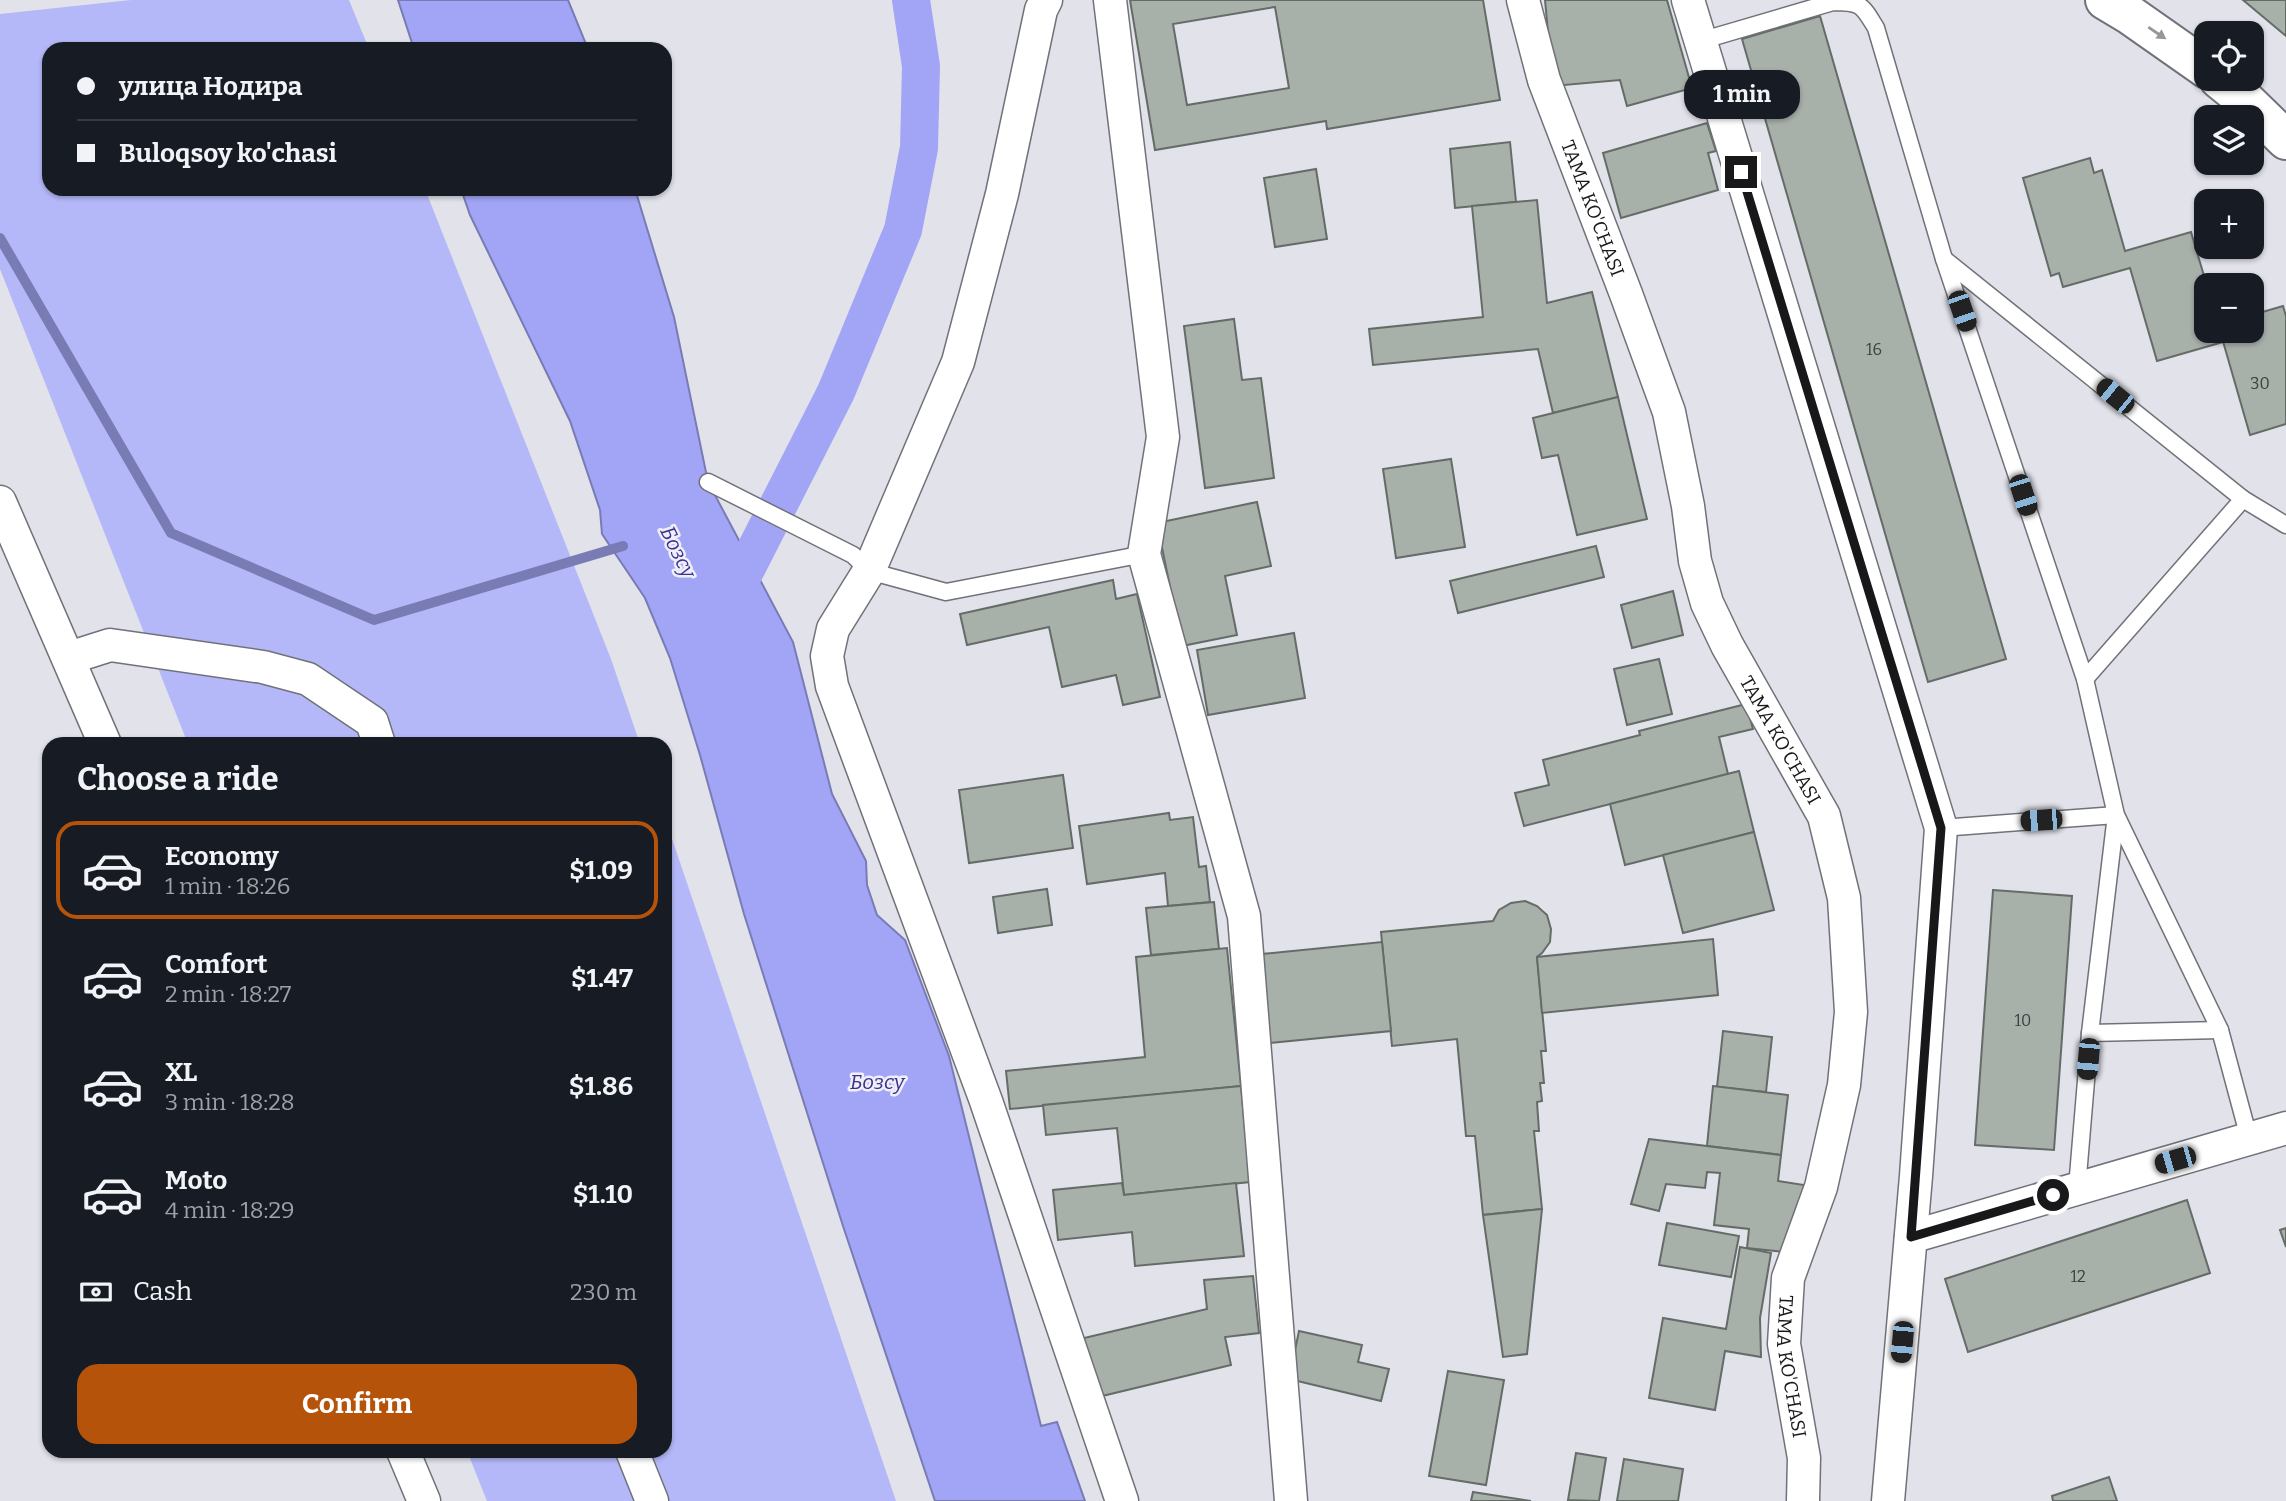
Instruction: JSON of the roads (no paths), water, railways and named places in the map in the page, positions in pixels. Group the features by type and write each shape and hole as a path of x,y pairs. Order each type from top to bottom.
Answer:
{"main road":[{"path":"2105,0 2194,60"},
{"path":"2154,0 2194,27"},
{"path":"2264,85 2286,106"},
{"path":"2233,91 2286,141"}],"street":[{"path":"1046,0 1041,10 1002,194 958,362 861,563 833,629 827,656 832,685 986,1101 1122,1501"},
{"path":"1110,0 1163,437 1144,555 1244,916 1292,1501"},
{"name":"TAMA KO'CHASI","path":"1523,0 1544,80 1669,412 1688,506 1695,561 1707,603 1727,645 1824,816 1844,898 1852,1012 1844,1085 1821,1187 1788,1278 1784,1344 1804,1458 1803,1501"},
{"path":"1688,0 1941,828 1911,1237 1888,1501"},
{"path":"0,502 102,737"},
{"path":"69,658 110,645 263,667 308,679 372,722 377,737"},
{"path":"1911,1237 2286,1128"},
{"path":"406,1458 424,1501"},
{"path":"635,1458 652,1501"}],"lane":[{"path":"1700,41 1833,2 1850,2 1864,7 1876,28 1944,259 2085,679 2116,815 2220,1030 2249,1139"},
{"path":"1944,259 2243,499 2286,525"},
{"path":"708,482 861,563 946,592 1144,555"},
{"path":"2085,679 2243,499"},
{"path":"1941,828 2116,815"},
{"path":"2077,1188 2090,1033 2116,815"},
{"path":"2090,1033 2220,1030"}],"water":[{"path":"398,0 568,0 585,42 412,42"},
{"name":"Бозсу","path":"463,196 637,196 674,317 708,482 793,642 832,794 866,861 867,885 877,915 905,940 949,1056 1041,1426 1057,1422 1085,1501 935,1501 843,1226 744,914 670,658 645,598 602,534 600,510 570,421 470,215"}],"waterway":[{"path":"726,608 836,392 903,230 919,148 921,66 911,0"},
{"path":"0,238 171,533 374,620 623,546"}]}
